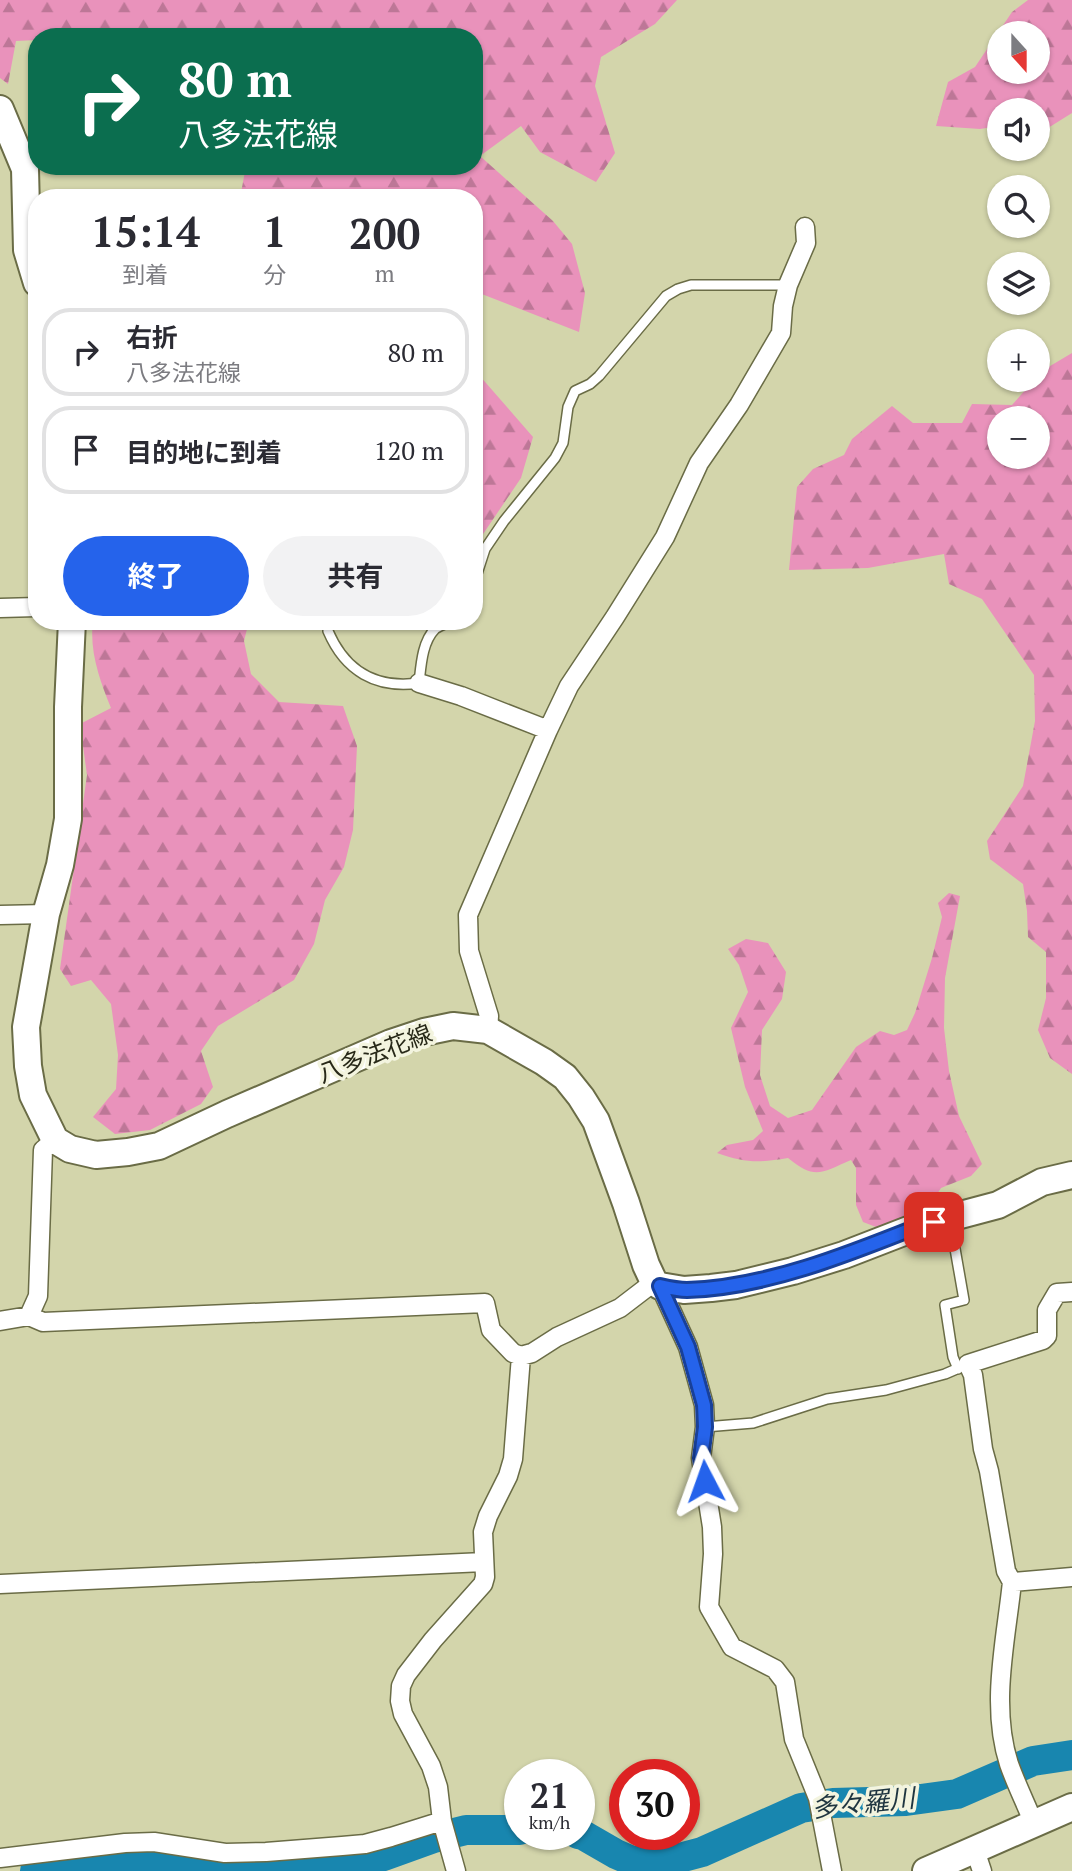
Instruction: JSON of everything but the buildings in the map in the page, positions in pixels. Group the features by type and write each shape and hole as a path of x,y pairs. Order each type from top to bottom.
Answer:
{"main road":[{"path":"0,109 25,169 28,253"},
{"path":"55,1140 33,1095 26,1027 46,914 60,865 68,819 68,707 72,630"},
{"name":"八多法花線","path":"55,1140 70,1149 96,1155 159,1146 391,1043 453,1026 488,1030 565,1077 596,1121 646,1265 657,1284"},
{"path":"657,1284 684,1290 736,1285 818,1264 919,1226 998,1205 1042,1182 1072,1175"},
{"path":"926,1871 978,1861 1034,1824 1072,1807"}],"street":[{"path":"488,1030 489,1016 469,951 468,915 569,686 665,537 699,463 739,405 781,333 788,285 806,243 805,227"},
{"path":"0,608 28,607"},
{"path":"419,683 461,696 548,730"},
{"path":"0,915 46,914"},
{"path":"29,1317 38,1296 43,1150 55,1140"},
{"path":"0,1321 29,1317 43,1322 485,1303 491,1330 513,1353 521,1356 620,1308 657,1284 688,1347 704,1405 705,1427 701,1458 712,1527 713,1554 709,1607 732,1647 775,1669 785,1682 794,1739 818,1798 832,1871"},
{"path":"963,1366 1043,1340 1047,1336 1046,1310 1058,1293 1072,1292"},
{"path":"456,1871 445,1830 438,1787 431,1766 403,1714 401,1686 406,1675 433,1640 484,1584 484,1532 513,1459 521,1356"},
{"path":"963,1366 973,1374 983,1449 1006,1571 1012,1581 1000,1670 1002,1721 1009,1763 1034,1824"},
{"path":"0,1584 484,1562"},
{"path":"1012,1581 1072,1577"},
{"path":"0,1858 154,1842 225,1853 266,1852 365,1844 445,1830"}],"lane":[{"path":"483,555 504,521 563,443 568,407 575,391 599,376 666,296 691,285 788,285"},
{"path":"328,631 335,647 350,664 374,680 391,685 419,683 422,658 428,639 435,630"},
{"path":"705,1427 753,1423 827,1399 886,1390 945,1374 963,1366 953,1357 945,1305 964,1300 949,1219"}],"green space":[{"path":"0,0 677,0 655,24 601,57 595,86 615,153 596,182 540,152 521,126 483,154 483,28 28,28 28,40 16,41 8,84 0,78"},
{"path":"1028,0 1072,0 1072,113 1050,127 1050,98 987,98 987,128 936,126 948,82 975,67 987,49 987,84 1050,84 1050,21 1006,21 1012,12"},
{"path":"483,159 553,221 572,244 585,293 579,332 483,295 483,189 242,189 244,175 483,175"},
{"path":"1072,353 1072,1074 1050,1058 1038,1030 1046,998 1046,952 1028,937 1023,884 990,859 987,841 1023,786 1035,721 1034,675 982,599 949,584 944,554 868,568 789,570 797,487 813,469 844,455 852,439 892,406 913,423 962,423 972,404 1012,405 1023,392 1050,392 1050,366"},
{"path":"483,380 533,437 521,478 483,534"},
{"path":"247,630 244,641 251,674 279,702 343,706 357,746 353,830 344,867 325,900 314,944 294,980 218,1026 201,1051 213,1087 201,1104 150,1130 115,1134 93,1117 116,1089 118,1055 111,1004 91,980 71,986 60,969 87,775 80,724 111,708 99,677 92,632"},
{"path":"949,893 960,896 945,978 944,1028 949,1071 959,1116 982,1164 971,1176 941,1188 928,1208 904,1220 876,1227 863,1222 856,1205 856,1168 851,1160 825,1171 812,1172 788,1158 752,1161 717,1153 727,1145 753,1140 763,1131 745,1087 731,1028 748,992 739,965 728,949 746,939 768,943 786,972 782,999 762,1030 760,1075 770,1106 788,1118 812,1110 856,1047 880,1031 894,1035 907,1030 932,958 942,917 938,903"}],"waterway":[{"name":"多々羅川","path":"595,1842 632,1861 672,1860 702,1852 801,1808 833,1803 906,1801 957,1794 1033,1761 1072,1755"},
{"name":"多々羅川","path":"35,1871 122,1860 264,1867 345,1864 384,1856 466,1830 504,1830"}],"route":[{"path":"705,1481 701,1458 705,1427 704,1405 688,1347 660,1286 684,1290 736,1285 818,1264 934,1222"}]}
